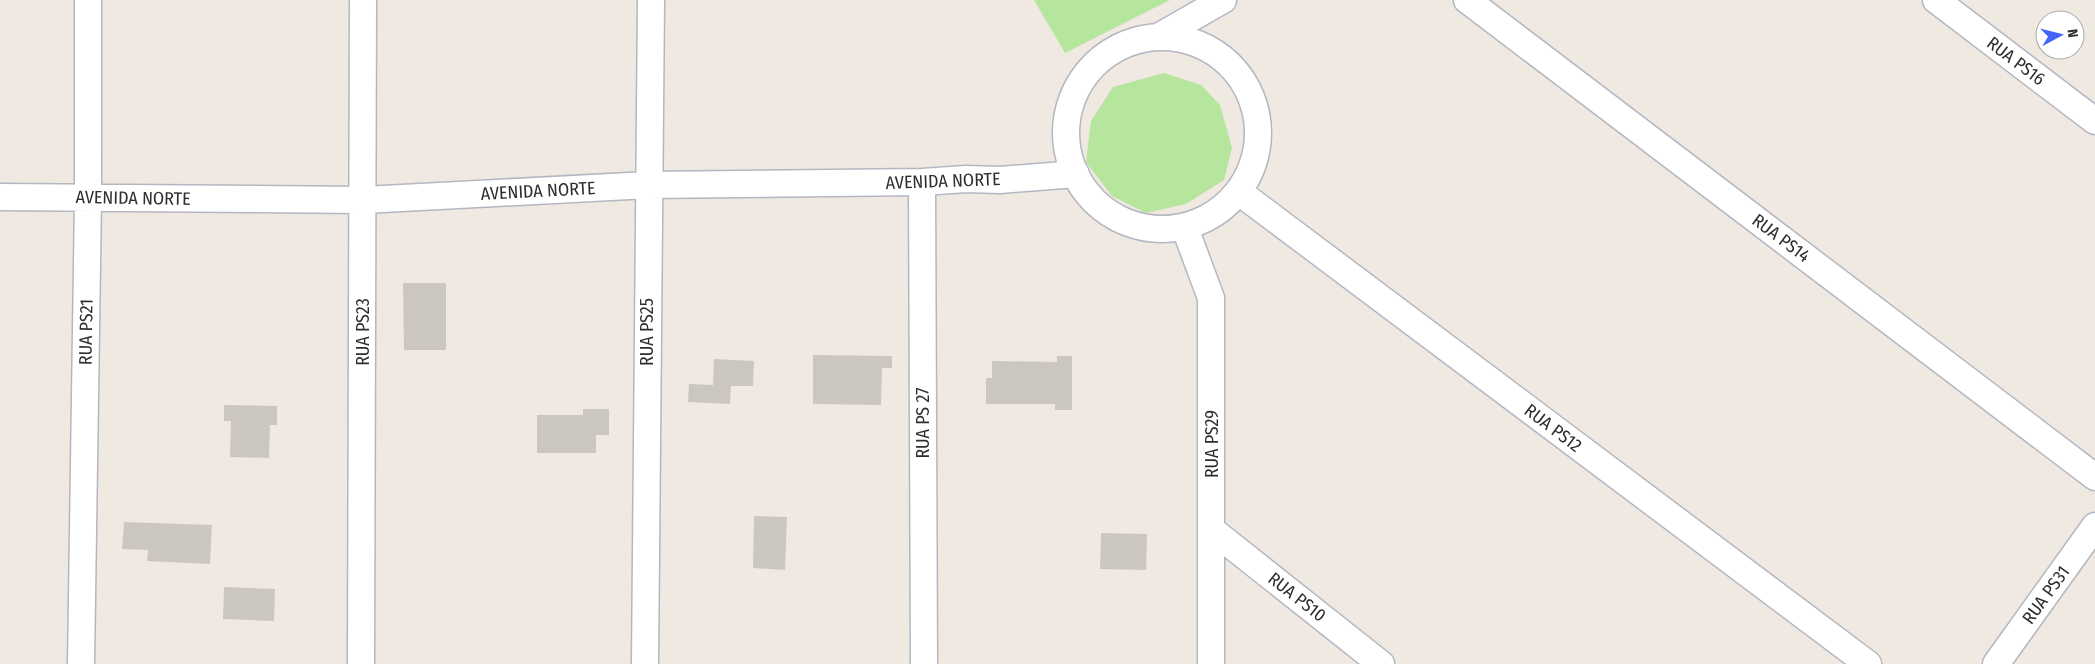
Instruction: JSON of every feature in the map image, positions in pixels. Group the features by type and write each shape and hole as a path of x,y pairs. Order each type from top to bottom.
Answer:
{"street":[{"name":"RUA PS21","path":"81,664 88,198 88,0"},
{"name":"RUA PS23","path":"361,664 364,0"},
{"name":"RUA PS25","path":"645,664 651,0"},
{"path":"1158,37 1223,0"},
{"name":"RUA PS14","path":"1467,0 2095,477"},
{"name":"RUA PS16","path":"1936,0 2095,121"},
{"path":"1165,36 1196,42 1224,58 1244,82 1257,112 1258,144 1250,175 1239,192 1210,218 1185,228 1157,231 1129,225 1104,211 1084,191 1070,163 1066,133 1070,102 1085,75 1107,53 1135,40 1158,37 1165,36"},
{"name":"AVENIDA NORTE","path":"0,197 364,200 648,185 922,182 966,178 1000,180 1076,174"},
{"name":"RUA PS 27","path":"922,182 924,664"},
{"name":"RUA PS12","path":"1239,192 1868,664"},
{"name":"RUA PS29","path":"1185,228 1211,298 1211,664"},
{"name":"RUA PS31","path":"1996,664 2095,526"},
{"name":"RUA PS10","path":"1212,530 1381,664"}],"green space":[{"path":"1034,0 1170,0 1065,53"},
{"path":"1164,73 1201,85 1220,105 1232,148 1224,180 1186,204 1146,213 1112,196 1086,162 1091,121 1113,87"}],"building":[{"path":"403,283 446,283 446,350 404,350"},
{"path":"813,355 892,356 892,368 882,368 881,405 813,404"},
{"path":"1057,356 1072,356 1072,410 1055,410 1055,404 986,404 986,378 992,378 992,361 1057,362"},
{"path":"714,359 754,361 753,386 731,386 730,404 688,402 689,384 713,385"},
{"path":"224,405 277,406 277,425 270,425 269,458 230,457 231,421 224,421"},
{"path":"583,409 609,409 609,435 596,435 596,453 537,453 537,415 583,415"},
{"path":"754,516 787,517 785,570 753,568"},
{"path":"124,522 212,525 210,564 147,561 148,550 122,549"},
{"path":"1101,533 1147,534 1146,570 1100,569"},
{"path":"224,587 275,589 274,621 223,619"}]}
